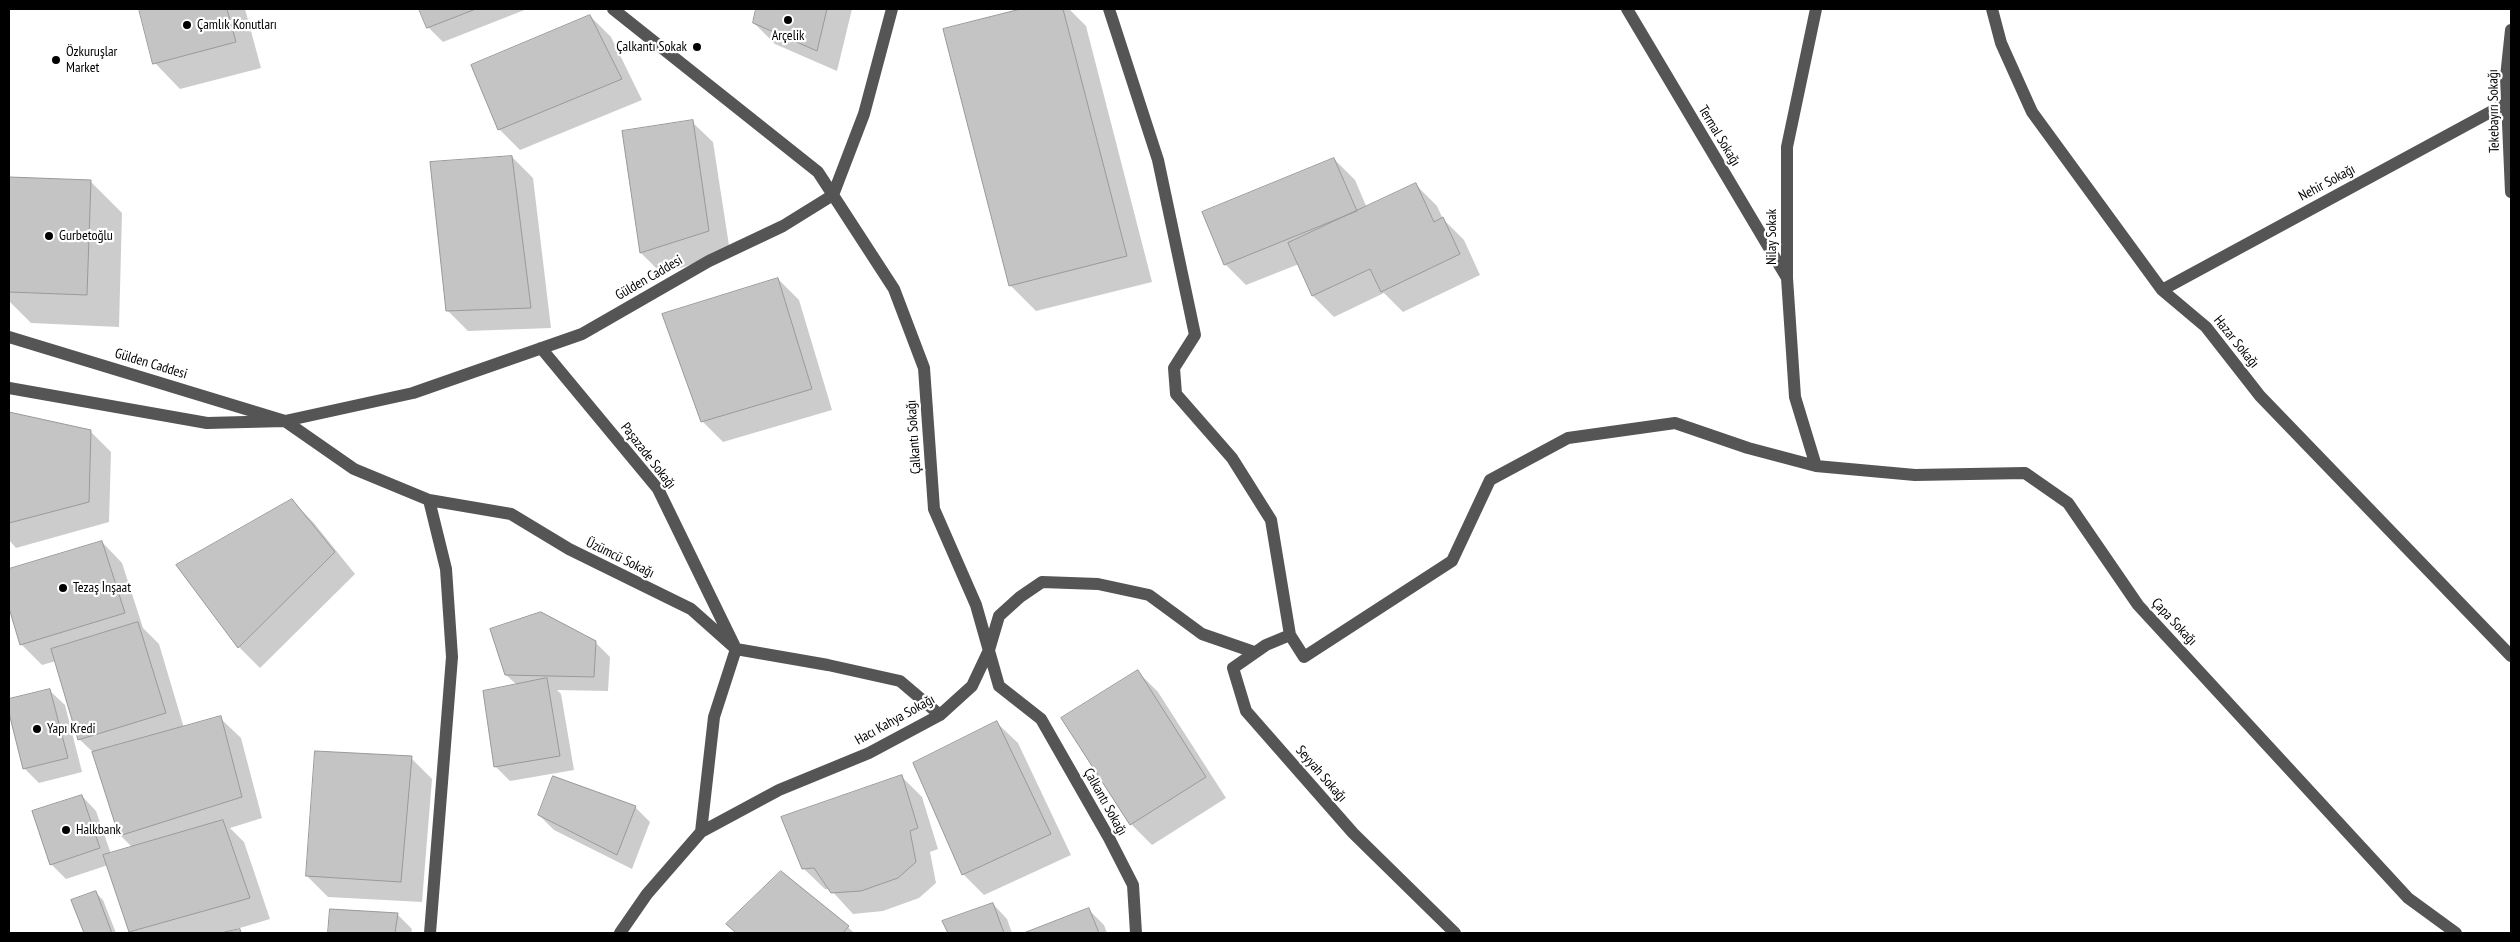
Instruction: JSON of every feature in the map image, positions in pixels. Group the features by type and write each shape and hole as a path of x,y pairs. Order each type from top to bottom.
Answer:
{"street":[{"name":"Çalkantı Sokağı","path":"613,9 818,172 894,289 924,368 934,509 976,605 999,686 1041,719 1109,838 1133,886 1136,933"},
{"path":"833,195 864,114 892,9"},
{"path":"1109,9 1158,160 1195,335 1174,368 1176,394 1232,458 1271,520 1290,635"},
{"name":"Termal Sokağı","path":"1626,9 1786,278"},
{"name":"Nilay Sokak","path":"1816,9 1786,147 1786,278 1795,397 1816,466"},
{"name":"Hazar Sokağı","path":"1992,9 2001,43 2032,112 2162,290 2206,327 2260,396 2511,656"},
{"name":"Tekebayırı Sokağı","path":"2511,30 2506,77 2511,192"},
{"name":"Nehir Sokağı","path":"2162,290 2507,103"},
{"name":"Gülden Caddesi","path":"9,388 207,423 285,421 414,393 582,334 709,261 783,226 833,195"},
{"name":"Gülden Caddesi","path":"9,337 285,421"},
{"name":"Paşazade Sokağı","path":"541,348 658,489 736,649"},
{"name":"Üzümcü Sokağı","path":"285,421 354,469 429,500 511,514 569,549 691,609 736,649"},
{"name":"Çapa Sokağı","path":"1290,635 1304,657 1452,561 1490,480 1568,438 1675,423 1748,448 1816,466 1915,475 2025,473 2068,503 2138,605 2408,898 2456,933"},
{"path":"429,500 446,569 452,657 430,933"},
{"name":"Hacı Kahya Sokağı","path":"620,933 647,894 701,832 779,790 869,753 940,715 972,686 989,650 999,616 1020,597 1042,582 1098,584 1149,596 1202,634 1254,652"},
{"name":"Seyyah Sokağı","path":"1290,635 1266,645 1233,668 1246,711 1353,834 1454,933"},
{"path":"701,832 714,717 736,649 828,665 900,682 940,715"}],"building":[{"name":"Çamlık Konutları","path":"139,9 227,9 236,42 153,64"},
{"path":"419,9 476,9 427,28"},
{"path":"756,9 827,9 817,51 753,23"},
{"path":"1021,9 1063,9 1127,256 1009,286 943,29"},
{"path":"590,15 622,79 498,130 471,65"},
{"path":"693,120 709,231 640,253 622,131"},
{"path":"512,156 531,308 446,311 430,162"},
{"path":"1334,158 1357,211 1224,265 1202,212"},
{"name":"Gurbetoğlu","path":"9,177 91,180 87,295 9,292"},
{"path":"1416,183 1434,222 1443,217 1460,254 1381,292 1370,269 1312,296 1288,243"},
{"path":"778,278 812,389 701,422 662,314"},
{"path":"9,412 91,430 89,502 9,523"},
{"path":"292,499 335,552 238,648 176,565"},
{"name":"Tezaş İnşaat","path":"102,541 125,613 20,645 9,608 9,569"},
{"path":"541,612 596,641 594,677 505,675 490,629"},
{"path":"138,622 166,713 78,740 51,649"},
{"path":"1138,670 1206,777 1130,825 1061,718"},
{"path":"547,678 560,756 494,767 483,691"},
{"path":"50,689 68,758 23,769 9,713 9,699"},
{"path":"221,716 242,797 119,836 92,752"},
{"path":"997,721 1051,834 962,875 913,763"},
{"path":"315,751 412,756 401,882 306,876"},
{"path":"902,775 918,828 910,831 916,862 898,878 861,891 831,893 814,868 802,869 781,817"},
{"path":"553,776 636,806 617,855 538,815"},
{"path":"82,795 100,848 50,865 32,811"},
{"path":"223,820 250,898 129,932 103,855"},
{"path":"781,871 849,926 843,933 736,933 726,924"},
{"path":"96,891 112,933 84,933 71,900"},
{"path":"993,903 1004,933 948,933 942,921"},
{"path":"1089,908 1099,933 1024,933"},
{"path":"330,909 398,913 395,933 328,933"},
{"path":"240,929 241,933 221,933"}],"place":[{"name":"Arçelik","path":"788,20"},
{"name":"Çamlık Konutları","path":"187,25"},
{"name":"Çalkantı Sokak","path":"697,47"},
{"name":"Özkuruşlar Market","path":"56,60"},
{"name":"Gurbetoğlu","path":"49,236"},
{"name":"Tezaş İnşaat","path":"63,588"},
{"name":"Yapı Kredi","path":"37,729"},
{"name":"Halkbank","path":"66,830"}]}
